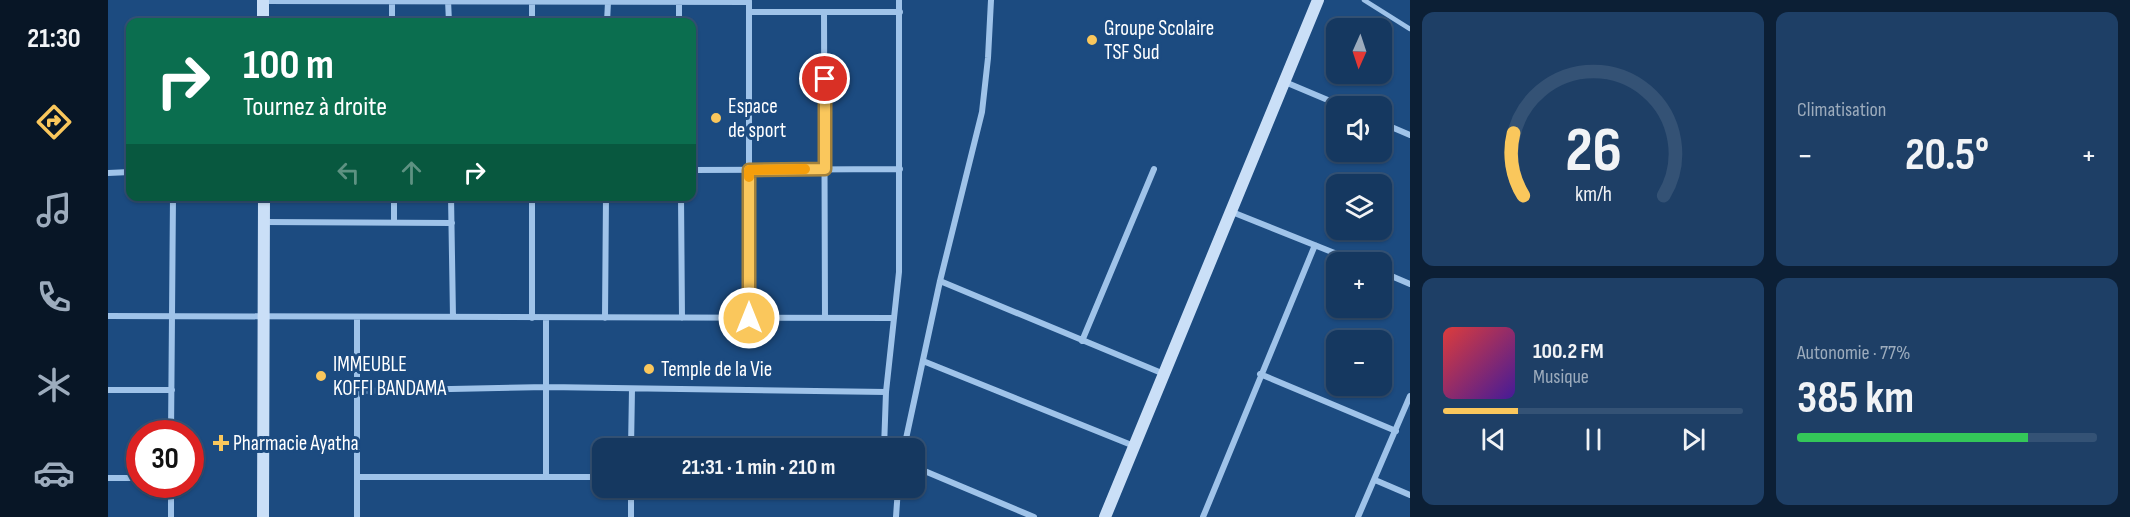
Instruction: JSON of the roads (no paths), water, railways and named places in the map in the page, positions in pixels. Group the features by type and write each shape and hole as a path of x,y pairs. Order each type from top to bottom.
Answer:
{"main road":[{"path":"263,0 263,18"},
{"path":"1105,517 1318,0"},
{"path":"263,517 264,201"}],"street":[{"path":"263,0 749,1 749,318"},
{"path":"884,438 886,392 899,272 900,0"},
{"path":"906,438 940,281 982,112 991,0"},
{"path":"392,1 392,18"},
{"path":"448,1 448,18"},
{"path":"532,1 532,18"},
{"path":"608,2 608,18"},
{"path":"679,2 679,18"},
{"path":"749,12 900,12"},
{"path":"824,12 825,318"},
{"path":"1285,82 1326,99"},
{"path":"1392,127 1410,135"},
{"path":"696,170 900,169"},
{"path":"1082,341 1154,169"},
{"path":"108,173 126,172"},
{"path":"171,420 173,201"},
{"path":"394,201 394,221"},
{"path":"451,201 453,317"},
{"path":"532,201 532,318"},
{"path":"605,318 606,201"},
{"path":"681,201 682,318"},
{"path":"1232,212 1331,252"},
{"path":"264,222 452,223"},
{"path":"1203,517 1260,374 1315,246"},
{"path":"1392,276 1410,284"},
{"path":"940,281 1164,374"},
{"path":"108,316 893,318"},
{"path":"357,317 357,517"},
{"path":"546,318 546,477"},
{"path":"923,361 1134,446"},
{"path":"1260,374 1396,430"},
{"path":"357,391 547,387 886,392"},
{"path":"631,438 632,389"},
{"path":"108,390 172,390"},
{"path":"1358,517 1410,396"},
{"path":"925,471 1034,517"},
{"path":"357,477 592,477"},
{"path":"108,478 126,478"},
{"path":"1375,480 1410,495"},
{"path":"171,498 171,517"},
{"path":"631,498 631,517"},
{"path":"896,517 897,498"}],"lane":[{"path":"1364,0 1410,29"}],"place":[{"name":"Groupe Scolaire TSF Sud","path":"1092,40"},
{"name":"Espace de sport","path":"716,118"},
{"name":"Temple de la Vie","path":"649,369"},
{"name":"IMMEUBLE KOFFI BANDAMA","path":"321,376"},
{"name":"Pharmacie Ayatha","path":"221,443"}]}
